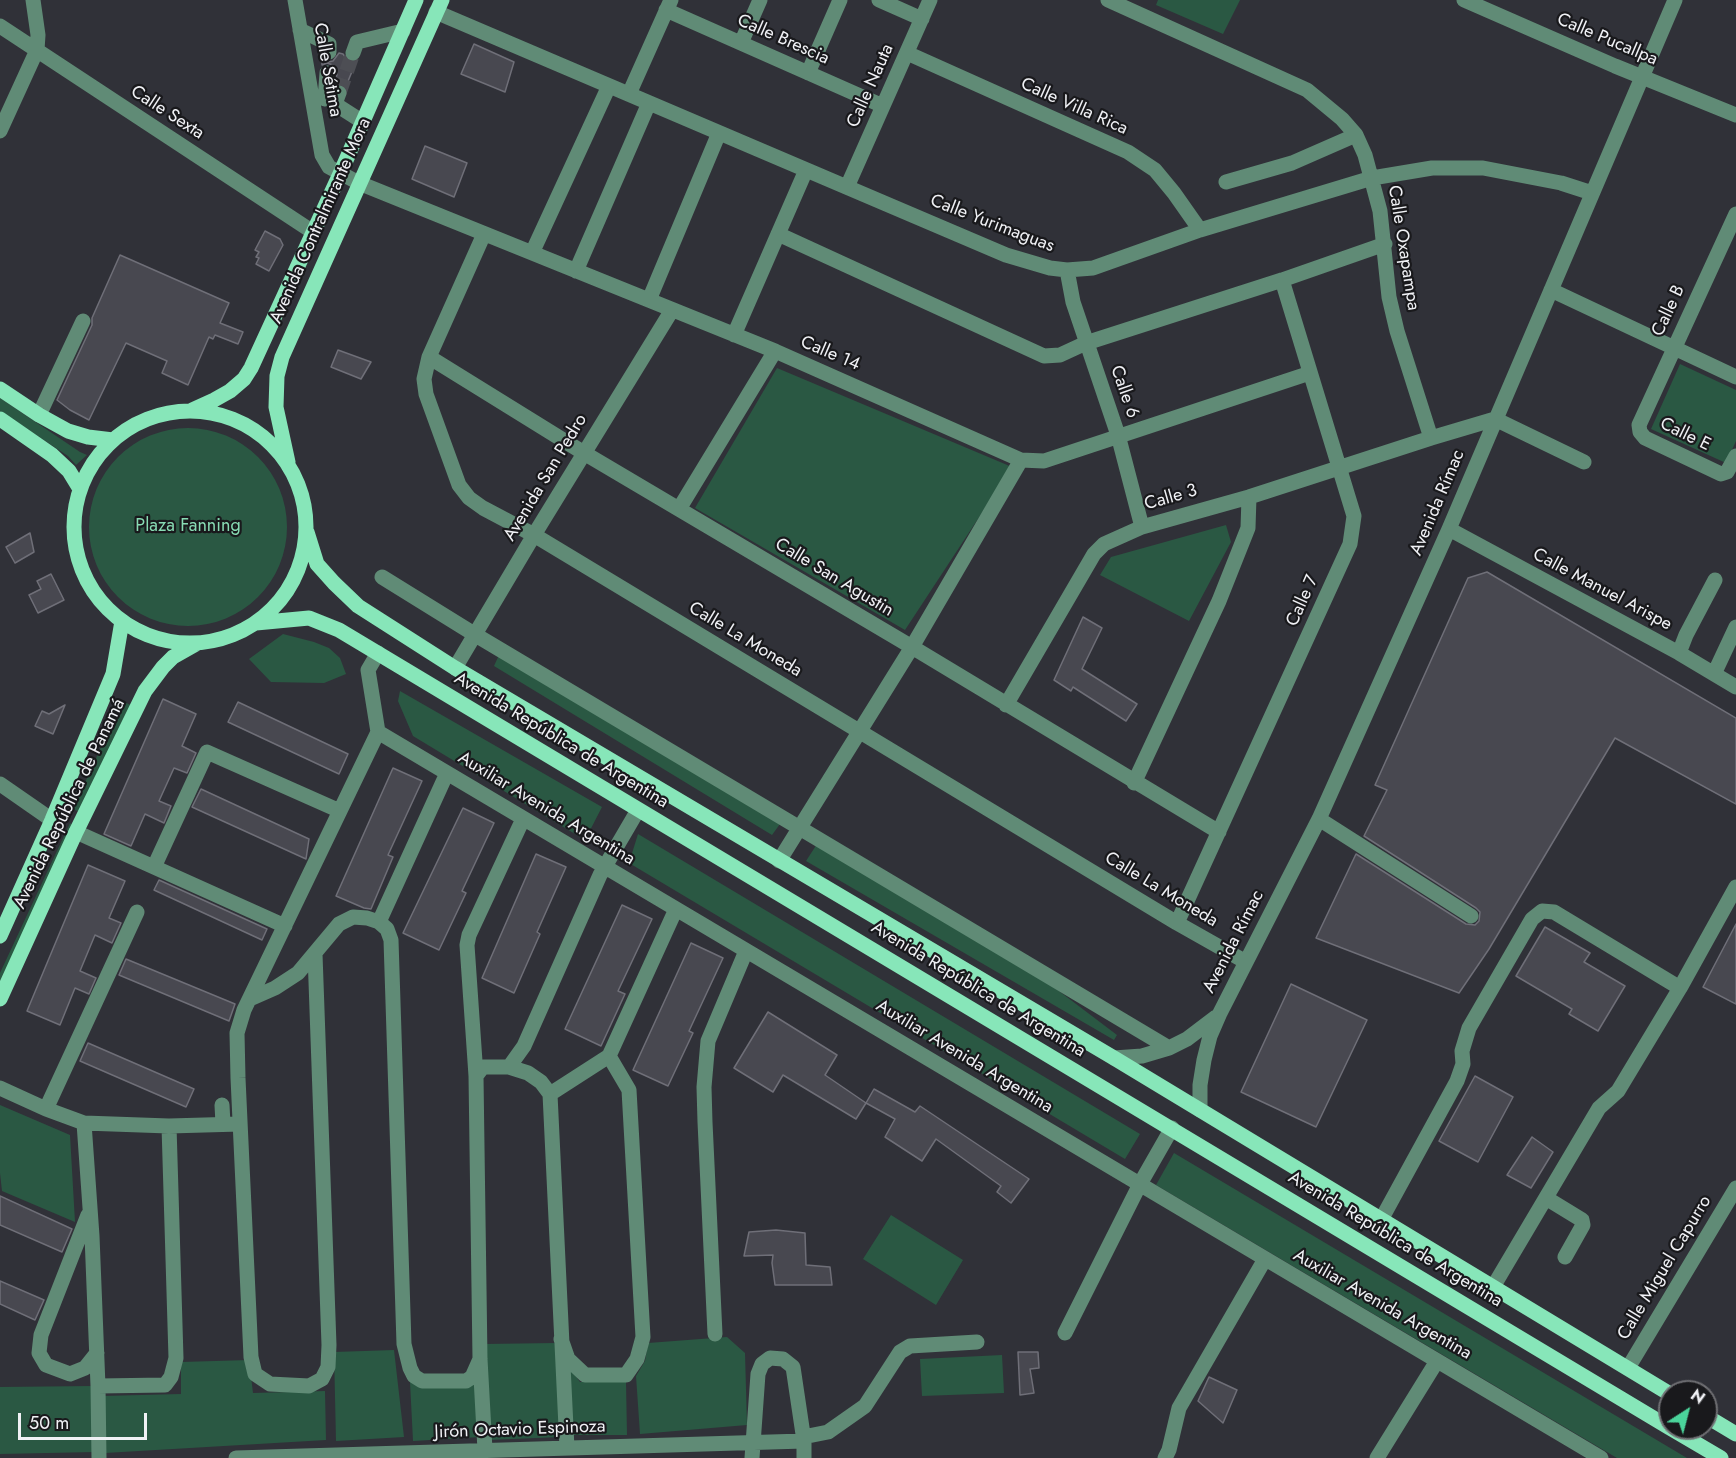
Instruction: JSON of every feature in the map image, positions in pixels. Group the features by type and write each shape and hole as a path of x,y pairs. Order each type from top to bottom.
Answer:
{"main road":[{"name":"Avenida Contralmirante Mora","path":"189,411 214,400 244,379 259,352 416,0"},
{"name":"Avenida Contralmirante Mora","path":"288,465 276,407 277,376 282,357 439,6"},
{"path":"0,389 68,431 88,438 113,440"},
{"path":"189,411 218,415 245,425 269,443 288,465 299,486 305,509 307,532 303,559 292,584 277,606 256,623 238,634 218,640 177,643 158,639 139,631 122,621 100,601 85,576 76,547 74,518 80,489 93,462 113,440 136,424 162,414 189,411"},
{"path":"0,419 52,455 69,471 80,489"},
{"name":"Avenida República de Argentina","path":"307,532 317,564 334,584 358,606 455,668 1114,1058 1658,1387"},
{"name":"Avenida República de Argentina","path":"256,623 309,618 339,630 1658,1421"},
{"name":"Avenida República de Panamá","path":"0,936 52,820 113,674 122,621"},
{"name":"Avenida República de Panamá","path":"0,999 76,832 145,691 173,657 197,643"},
{"path":"1718,1423 1736,1434"},
{"name":"Avenida República de Argentina","path":"1690,1440 1721,1458"}],"street":[{"path":"0,131 37,50 38,35 33,0"},
{"name":"Calle Sétima","path":"295,0 300,30 328,100 322,155 329,167 340,174"},
{"path":"741,43 760,0"},
{"path":"808,73 840,0"},
{"path":"879,0 922,19"},
{"name":"Calle Nauta","path":"847,187 930,0"},
{"name":"Calle Oxapampa","path":"1108,0 1307,90 1342,119 1356,135 1372,178 1380,211 1389,297 1397,331 1431,438"},
{"name":"Calle Pucallpa","path":"1464,0 1736,115"},
{"name":"Avenida Rímac","path":"1200,1110 1200,1085 1210,1036 1319,819 1449,529 1675,0"},
{"path":"629,94 669,5"},
{"name":"Calle Brescia","path":"669,5 741,43 883,106"},
{"name":"Calle Yurimaguas","path":"439,6 609,86 1006,255 1050,268 1066,270 1093,268 1200,230 1372,178 1432,168 1483,168 1561,183 1592,193"},
{"name":"Calle Sexta","path":"0,26 313,232"},
{"path":"300,30 329,48 355,47 403,31"},
{"name":"Calle Villa Rica","path":"907,53 1128,152 1155,170 1200,230"},
{"path":"327,73 328,100 363,122"},
{"path":"532,253 609,86"},
{"path":"576,271 649,103"},
{"path":"649,300 719,133"},
{"path":"1226,182 1292,163 1356,135"},
{"path":"734,335 806,170"},
{"name":"Calle 14","path":"340,174 775,351 1021,460 1044,460 1310,373"},
{"name":"Calle B","path":"1639,425 1736,214"},
{"name":"Calle La Moneda","path":"484,234 429,357 423,379 426,394 459,485 469,498 1246,963"},
{"path":"778,234 1044,356 1060,355 1086,343 1282,280 1385,244"},
{"name":"Calle 6","path":"1066,270 1073,302 1118,435 1142,527"},
{"name":"Calle 7","path":"1177,923 1350,544 1354,516 1282,280"},
{"path":"1551,290 1736,377"},
{"name":"Avenida San Pedro","path":"455,668 672,310"},
{"path":"39,415 83,321"},
{"path":"679,509 775,351"},
{"name":"Calle San Agustin","path":"429,357 584,453 1219,832"},
{"path":"1431,438 1495,419 1584,462"},
{"name":"Calle E","path":"1639,425 1640,432 1645,438 1721,474 1727,472 1736,456"},
{"name":"Calle 3","path":"1006,705 1094,554 1104,544 1142,527 1249,497 1431,438"},
{"path":"779,861 912,648 1021,460"},
{"path":"1134,783 1219,601 1248,528 1249,497"},
{"name":"Calle Manuel Arispe","path":"1449,529 1679,653 1736,687"},
{"path":"382,577 1168,1048"},
{"path":"1679,653 1715,580"},
{"path":"1714,674 1736,627"},
{"path":"315,954 328,1366 322,1379 309,1386 270,1384 255,1374 251,1357 237,1034 240,1020 378,732 368,670 378,653"},
{"name":"Auxiliar Avenida Argentina","path":"378,732 1601,1458"},
{"path":"154,867 207,752 340,811"},
{"path":"379,922 447,773"},
{"path":"0,784 52,820"},
{"path":"509,1067 524,1046 604,867 638,810"},
{"path":"485,1450 480,1359 476,1076 467,945 469,935 523,819"},
{"path":"1319,819 1471,916"},
{"path":"76,832 285,926"},
{"path":"1493,1287 1599,1108 1618,1091 1680,988 1736,887"},
{"path":"550,1094 609,1056 676,909"},
{"path":"1381,1220 1458,1082 1463,1064 1462,1051 1469,1028 1532,919 1542,910 1554,912 1680,988"},
{"path":"46,1109 137,912"},
{"path":"250,999 275,988 298,973 339,924 353,916 379,922 387,929 391,940 404,1344 410,1368 414,1376 422,1381 466,1381 472,1377 480,1359"},
{"path":"715,1334 704,1088 708,1041 746,951"},
{"name":"Avenida Rímac","path":"1114,1058 1142,1056 1168,1048 1196,1033 1220,1013"},
{"path":"561,1339 568,1359 585,1375 626,1375 637,1359 643,1337 629,1090 609,1056"},
{"path":"476,1076 483,1068 509,1067 528,1073 541,1082 550,1094 567,1448"},
{"path":"0,1088 84,1123 169,1126 240,1124"},
{"path":"222,1105 223,1124"},
{"path":"84,1123 97,1353 99,1458"},
{"path":"98,1386 165,1385 171,1377 176,1358 169,1126"},
{"path":"1065,1333 1140,1184 1172,1128"},
{"name":"Calle Miguel Capurro","path":"1628,1368 1736,1188"},
{"path":"1546,1198 1582,1220 1582,1225 1565,1257"},
{"path":"90,1210 41,1335 39,1353 46,1365 70,1374 85,1368 97,1353"},
{"path":"1165,1458 1179,1408 1265,1259"},
{"name":"Jirón Octavio Espinoza","path":"236,1458 567,1448 752,1450 828,1432 865,1406 900,1352 910,1346 977,1342"},
{"path":"752,1450 758,1374 762,1364 770,1358 783,1359 793,1367 804,1458"},
{"path":"1377,1458 1437,1361"}],"green space":[{"path":"1158,0 1240,0 1223,34 1156,5"},
{"path":"1680,364 1736,390 1736,441 1726,463 1651,429"},
{"path":"777,368 1012,467 905,630 695,508"},
{"path":"0,398 87,455 76,465 68,456 0,411"},
{"name":"Plaza Fanning","path":"178,428 198,428 235,439 265,464 280,489 286,508 286,546 276,574 251,604 235,615 217,622 198,626 178,626 141,615 111,590 100,574 93,556 89,537 89,517 100,480 125,450 141,439 159,432"},
{"path":"1226,525 1231,542 1189,621 1100,575 1111,557"},
{"path":"283,634 329,648 340,658 346,674 324,683 271,682 249,659"},
{"path":"499,655 780,824 772,835 494,666"},
{"path":"400,691 602,807 585,840 413,736 398,701"},
{"path":"122,701 133,706 84,814 73,809"},
{"path":"70,823 75,827 0,990 0,973"},
{"path":"638,834 1140,1134 1125,1159 629,863"},
{"path":"817,844 1051,985 1117,1035 1114,1040 806,861"},
{"path":"0,1105 70,1135 75,1222 2,1191"},
{"path":"1174,1153 1687,1458 1617,1458 1156,1185"},
{"path":"891,1215 963,1260 936,1305 863,1259"},
{"path":"727,1337 745,1353 747,1425 640,1434 636,1376 645,1361 648,1343"},
{"path":"557,1343 560,1437 488,1440 484,1344"},
{"path":"394,1350 404,1437 336,1441 334,1352"},
{"path":"1002,1355 1004,1393 922,1396 920,1359"},
{"path":"249,1360 253,1393 325,1391 326,1440 105,1453 102,1396 181,1394 181,1362"},
{"path":"567,1364 580,1382 626,1382 627,1435 567,1435"},
{"path":"410,1382 477,1383 480,1437 413,1441"},
{"path":"93,1386 95,1452 0,1454 0,1387"}],"building":[{"path":"474,44 514,62 505,92 461,74"},
{"path":"339,53 343,54 349,62 356,62 346,86 336,84 337,73 333,65 327,63 322,65 322,59 328,62 333,61"},
{"path":"425,146 467,163 454,197 412,179"},
{"path":"265,231 280,239 283,245 269,271 256,264 259,252 255,250"},
{"path":"120,255 229,303 220,323 243,332 238,344 215,335 213,339 209,337 188,385 162,373 167,361 126,343 89,420 57,400 92,325 92,318"},
{"path":"338,350 371,362 361,379 331,367"},
{"path":"30,533 34,552 15,563 6,547"},
{"path":"1487,572 1736,718 1736,804 1615,738 1489,949 1459,993 1316,938 1356,854 1466,924 1475,925 1479,921 1480,912 1476,908 1364,836 1387,790 1375,785 1468,578"},
{"path":"51,574 64,600 38,613 29,595 41,589 37,581"},
{"path":"1083,617 1102,628 1082,669 1137,704 1126,721 1073,687 1071,691 1054,680"},
{"path":"163,699 196,714 182,746 196,753 187,773 174,768 159,801 171,806 164,823 145,814 131,846 104,834"},
{"path":"238,702 348,754 339,774 228,722"},
{"path":"65,705 53,734 35,726 42,711 49,714"},
{"path":"393,768 422,781 388,855 393,857 371,909 364,908 336,896"},
{"path":"201,789 309,839 306,859 192,807"},
{"path":"463,808 494,823 462,891 466,893 439,950 403,933"},
{"path":"536,854 566,867 537,932 540,934 514,993 482,978"},
{"path":"88,865 125,881 109,918 121,923 112,943 95,935 80,971 96,978 89,994 75,988 60,1025 27,1011"},
{"path":"159,880 267,929 262,940 154,890"},
{"path":"622,905 652,919 618,991 625,994 601,1046 565,1029"},
{"path":"1736,924 1736,1004 1703,987"},
{"path":"1545,927 1590,953 1584,962 1625,986 1598,1031 1569,1014 1572,1009 1516,976"},
{"path":"691,943 723,958 689,1031 693,1033 668,1086 633,1070"},
{"path":"126,959 235,1004 229,1021 119,975"},
{"path":"1291,984 1367,1020 1316,1127 1241,1092"},
{"path":"768,1012 837,1055 825,1075 866,1103 856,1119 783,1075 773,1092 734,1068"},
{"path":"88,1043 194,1089 186,1107 80,1061"},
{"path":"1475,1076 1513,1097 1478,1162 1439,1141"},
{"path":"874,1089 915,1112 920,1106 1029,1179 1011,1203 997,1192 1001,1186 936,1139 922,1161 885,1137 895,1119 866,1103"},
{"path":"1532,1137 1553,1152 1531,1188 1507,1175"},
{"path":"0,1196 72,1229 62,1252 0,1225"},
{"path":"776,1230 805,1233 806,1265 830,1267 832,1285 775,1285 773,1255 744,1256 749,1232"},
{"path":"0,1281 44,1300 35,1320 0,1304"},
{"path":"1018,1352 1038,1352 1039,1368 1030,1369 1034,1393 1020,1395"},
{"path":"1209,1377 1237,1390 1223,1423 1198,1401"}],"tunnel":[{"path":"339,93 353,53"}]}
